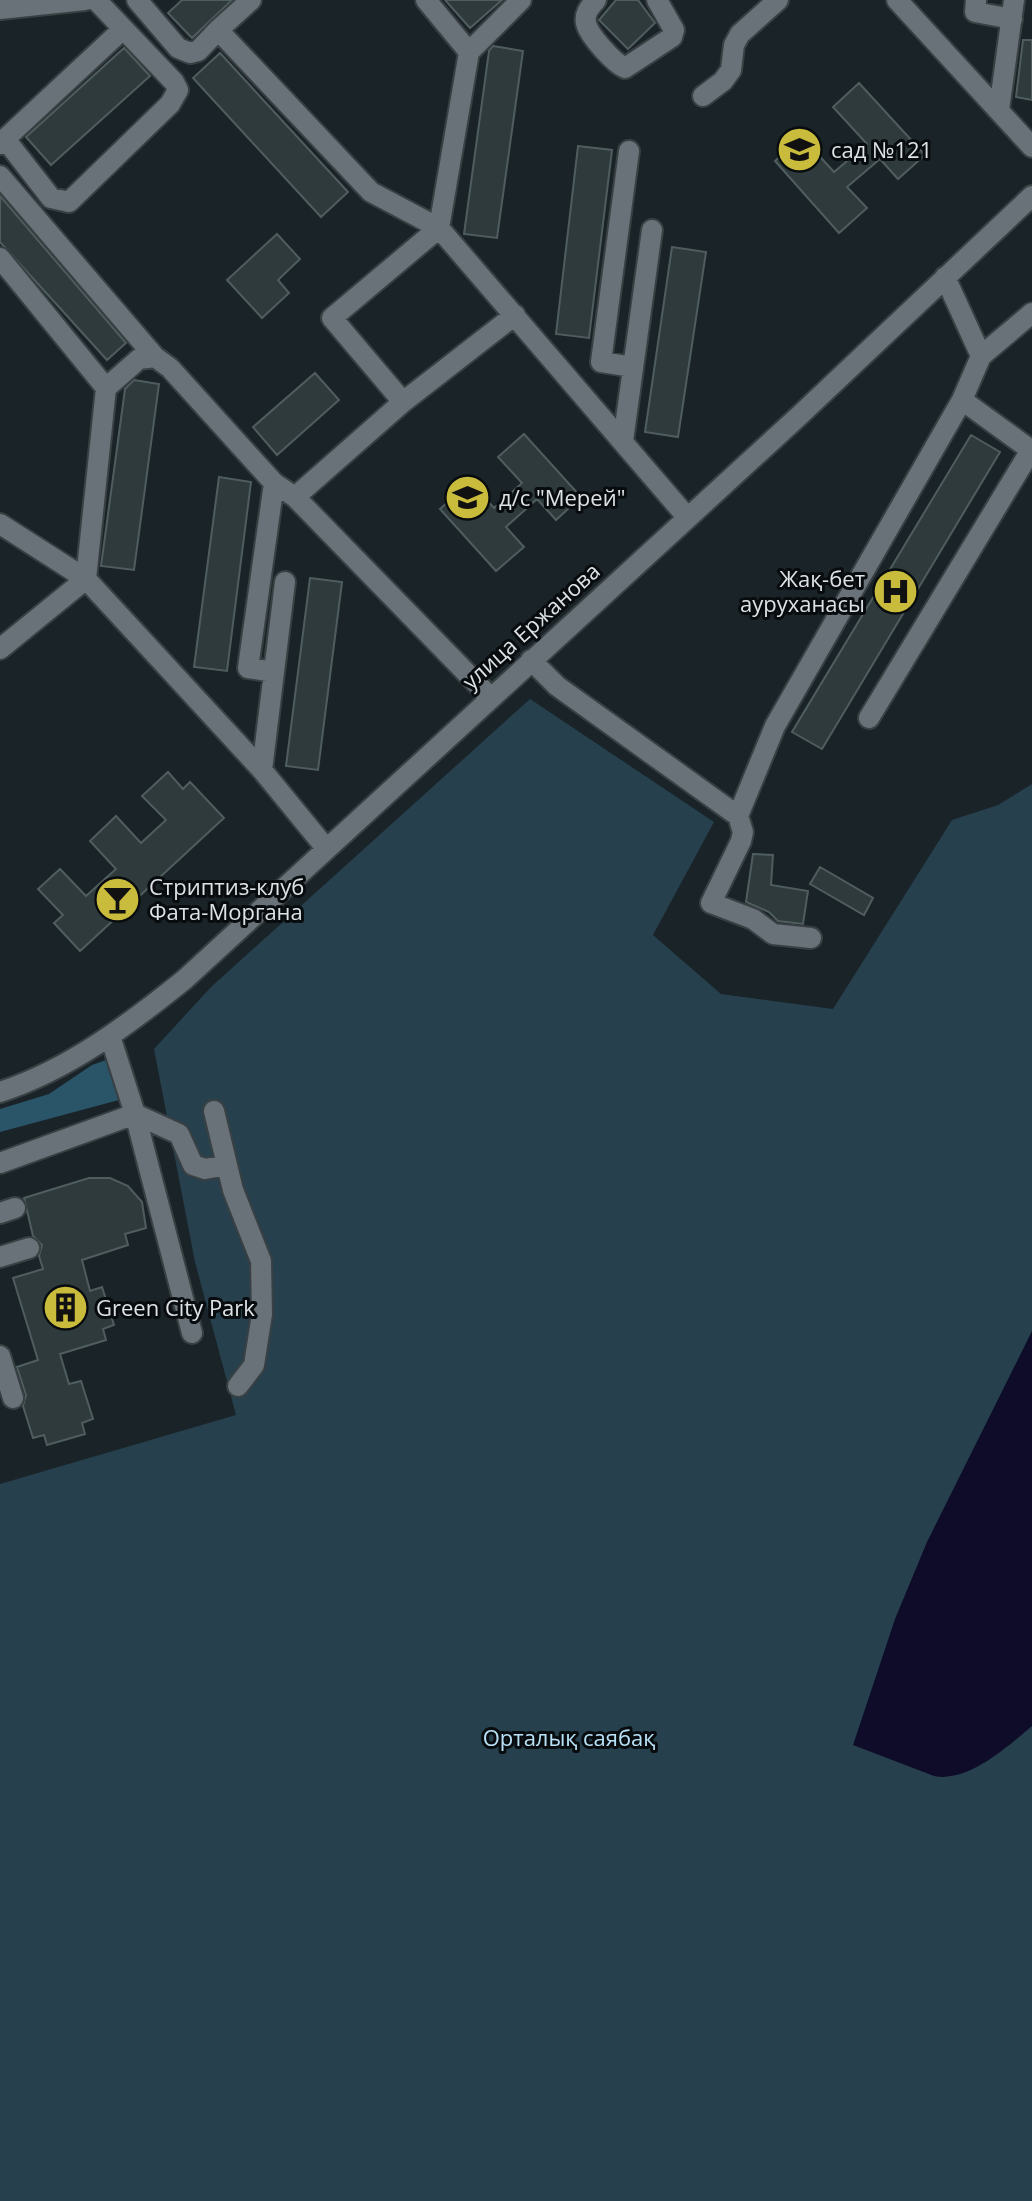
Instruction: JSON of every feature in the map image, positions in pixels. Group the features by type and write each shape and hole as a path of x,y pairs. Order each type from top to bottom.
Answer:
{"street":[{"path":"0,9 85,0"},
{"path":"96,0 123,29 178,90 170,104 69,202 51,198 3,142 123,29"},
{"path":"137,0 178,48 190,53 198,51 251,0"},
{"path":"426,0 469,52"},
{"path":"403,402 332,318 439,228 469,52 521,0"},
{"path":"596,0 588,9 585,21 620,67 625,68 672,37 674,30 657,0"},
{"path":"703,96 723,81 731,70 740,34 778,0"},
{"path":"897,0 1032,147"},
{"path":"976,0 975,12 1013,10 999,110"},
{"path":"218,30 371,192 439,228 687,517"},
{"path":"629,151 601,362 633,367"},
{"path":"0,176 155,357 170,368 274,483 295,497 490,697"},
{"name":"улица Ержанова","path":"0,1092 48,1073 110,1036 184,980 1032,196"},
{"path":"623,441 652,230"},
{"path":"0,258 106,388"},
{"path":"945,277 981,356"},
{"path":"738,816 775,726 962,400 981,356 1032,313"},
{"path":"295,497 403,402 515,315"},
{"path":"0,649 86,579 106,388 139,359 155,357"},
{"path":"869,718 1031,450 962,400"},
{"path":"274,483 248,668 274,672"},
{"path":"0,524 86,579 262,770 325,847"},
{"path":"262,770 285,582"},
{"path":"531,660 557,686 738,816 743,832 741,841 711,903 753,919 773,934 811,938"},
{"path":"110,1036 135,1114 192,1333"},
{"path":"214,1111 227,1165 261,1261 262,1314 254,1365 238,1386"},
{"path":"0,1163 135,1114 179,1134 193,1165 205,1169 227,1165"},
{"path":"0,1257 29,1248"},
{"path":"0,1356 13,1398"}],"green space":[{"name":"Орталық саябақ","path":"530,699 714,822 653,935 721,994 833,1009 952,820 998,805 1032,784 1032,2201 0,2201 0,1484 236,1415 195,1262 154,1049 211,987"}],"shaded area":[{"path":"106,1060 130,1097 0,1132 0,1109 49,1094 92,1065"},
{"path":"1032,1331 1032,1726 973,1769 947,1777 934,1776 853,1745 895,1619 927,1542"}],"building":[{"path":"182,0 232,0 192,38 168,13"},
{"path":"445,0 502,0 470,28"},
{"path":"616,0 638,0 655,23 628,49 599,20"},
{"path":"1023,40 1032,40 1032,100 1016,97"},
{"path":"493,46 523,51 497,238 464,234 489,51"},
{"path":"124,48 150,76 51,165 26,137"},
{"path":"220,53 348,192 321,217 193,78"},
{"path":"859,83 925,155 898,179 880,159 847,187 867,208 839,233 775,161 802,137 834,172 867,144 833,107"},
{"path":"578,146 612,150 589,338 556,334"},
{"path":"0,196 126,343 107,360 0,242"},
{"path":"277,234 300,259 278,280 289,293 262,318 227,280"},
{"path":"672,247 706,252 678,437 645,432"},
{"path":"315,373 339,400 277,455 253,427"},
{"path":"134,380 159,384 134,570 101,566 125,389"},
{"path":"524,434 581,497 556,520 537,499 506,527 524,547 496,571 440,509 470,482 494,508 522,483 498,457"},
{"name":"Жақ-бет ауруханасы","path":"971,435 1000,452 822,749 792,732"},
{"path":"219,477 251,482 227,671 194,667"},
{"path":"310,578 342,582 318,770 286,766"},
{"path":"168,772 183,789 190,782 224,818 80,951 54,923 63,915 38,889 60,869 86,896 116,869 90,841 116,816 141,843 166,820 142,796"},
{"path":"753,854 773,855 771,885 808,891 803,924 778,921 769,912 746,902"},
{"path":"820,867 873,898 864,915 810,884"},
{"name":"Green City Park","path":"89,1178 110,1178 128,1186 142,1202 146,1228 125,1234 128,1245 82,1260 90,1291 102,1287 114,1325 103,1329 106,1340 60,1354 69,1384 81,1381 93,1419 82,1423 85,1434 47,1445 44,1435 33,1438 23,1406 26,1395 17,1367 38,1360 13,1278 43,1269 39,1256 42,1245 33,1236 24,1198"}],"place":[{"name":"сад №121","path":"800,150"},
{"name":"д/с \"Мерей\"","path":"468,498"},
{"name":"Жақ-бет ауруханасы","path":"896,592"},
{"name":"Стриптиз-клуб Фата-Моргана","path":"118,900"},
{"name":"Green City Park","path":"65,1308"}]}
